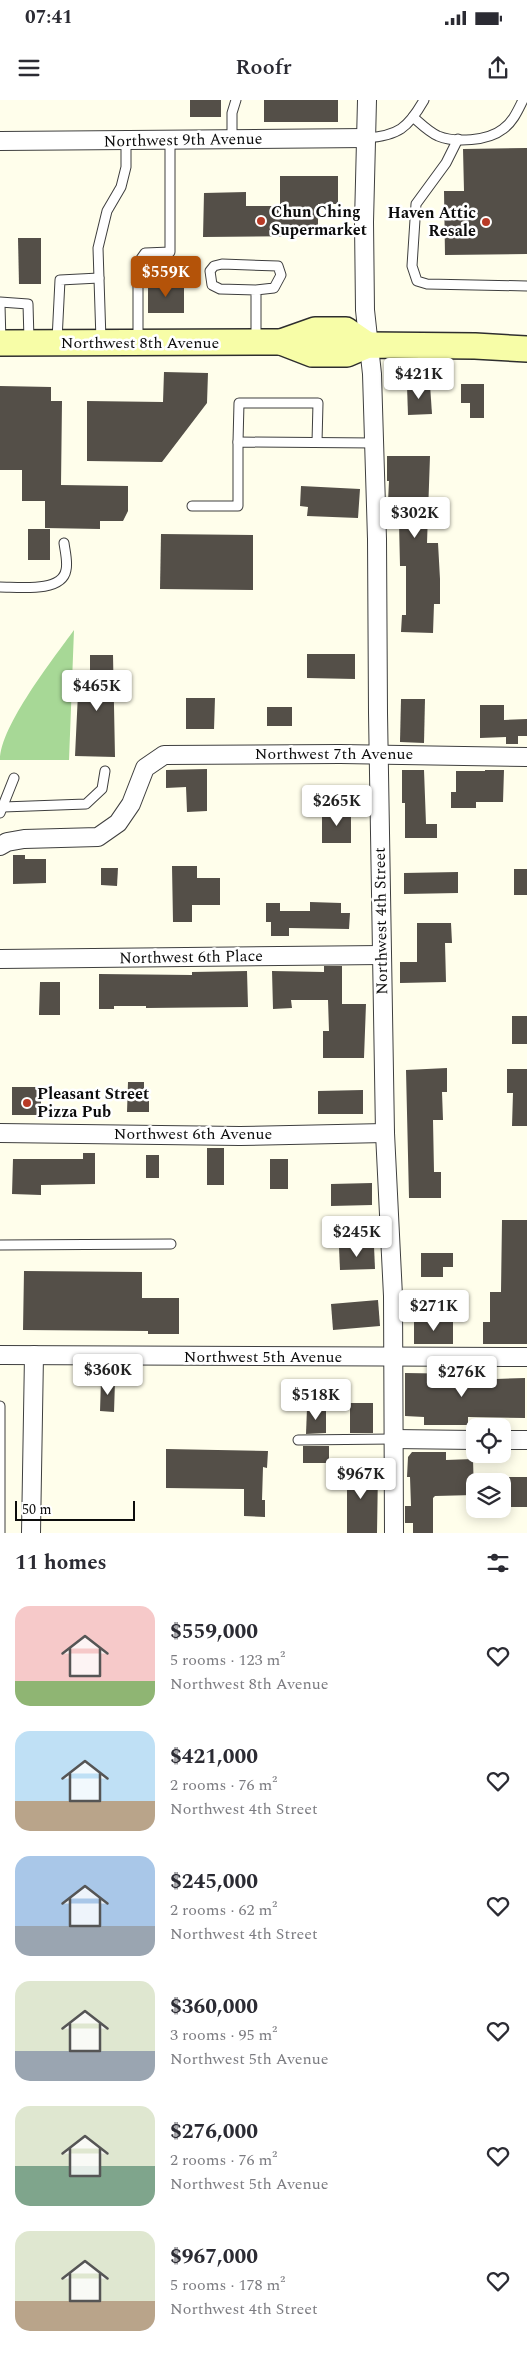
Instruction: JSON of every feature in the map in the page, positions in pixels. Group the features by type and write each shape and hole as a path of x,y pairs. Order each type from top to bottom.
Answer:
{"main road":[{"name":"Northwest 8th Avenue","path":"1,343 280,342 315,330 346,330 368,345"},
{"path":"368,345 475,346 527,349"}],"street":[{"name":"Northwest 4th Street","path":"366,100 365,310 372,374 378,586 378,754 385,1133 393,1296 394,1533"},
{"name":"Northwest 9th Avenue","path":"0,141 366,138"},
{"name":"Northwest 7th Avenue","path":"2,840 98,838 118,823 131,804 145,768 164,755 378,754 527,757"},
{"name":"Northwest 6th Place","path":"0,958 382,955"},
{"name":"Northwest 6th Avenue","path":"0,1133 240,1136 385,1133"},
{"name":"Northwest 5th Avenue","path":"0,1355 527,1357"},
{"path":"32,1533 34,1355"},
{"path":"393,1440 466,1440"},
{"path":"511,1440 527,1440"}],"lane":[{"path":"232,139 232,113 236,100"},
{"path":"366,138 393,135 401,130 413,117 424,100"},
{"path":"413,117 437,135 458,139 494,135 512,120 523,100"},
{"path":"458,139 446,163 416,204 412,266 417,281 427,284 527,286"},
{"path":"101,343 98,248 107,211 121,187 126,166 126,140"},
{"path":"138,343 138,263 145,253 170,252 170,140"},
{"path":"222,264 278,266 281,275 274,288 256,290 220,289 212,285 210,271 214,266 222,264"},
{"path":"57,343 60,280 99,278"},
{"path":"256,290 256,342"},
{"path":"1,343 0,304 28,304 29,343"},
{"path":"192,506 238,506 239,403 318,403 317,442"},
{"path":"238,442 374,443"},
{"path":"0,587 53,586 61,580 66,571 64,543"},
{"path":"14,778 1,810 86,804 102,789 105,772"},
{"path":"0,1245 171,1244"},
{"path":"0,1406 0,1533"},
{"path":"298,1440 393,1440"}],"green space":[{"path":"74,630 69,760 0,760 2,746 18,711"}],"building":[{"path":"190,100 221,100 221,117 190,117"},
{"path":"264,100 338,100 338,122 264,122"},
{"name":"Haven Attic Resale","path":"527,148 527,254 445,255 444,191 464,191 463,149"},
{"name":"Chun Ching Supermarket","path":"280,176 338,176 338,204 318,204 318,236 203,237 204,193 246,192 246,206 280,206"},
{"path":"18,238 41,238 41,284 19,284"},
{"path":"148,283 184,283 184,313 148,313"},
{"path":"164,372 208,373 207,403 162,462 87,461 87,401 163,402"},
{"path":"461,384 484,384 484,418 470,418 470,403 461,403"},
{"path":"430,385 432,414 408,415 407,386"},
{"path":"0,386 51,387 51,401 62,401 61,485 128,486 128,511 123,521 100,521 100,529 45,528 45,501 22,501 22,470 0,470"},
{"path":"387,456 430,456 427,543 438,543 440,579 440,604 434,604 433,633 401,632 402,615 406,615 406,566 400,566 399,523 387,523 389,481 387,481"},
{"path":"301,486 360,489 358,518 307,516 308,507 300,506"},
{"path":"28,529 50,529 50,560 28,560"},
{"path":"161,534 253,535 253,590 160,589"},
{"path":"307,654 355,654 355,679 307,678"},
{"path":"90,655 113,655 115,757 75,756 78,693 90,693"},
{"path":"186,698 215,698 214,729 186,729"},
{"path":"401,699 425,699 424,743 400,742"},
{"path":"480,705 504,705 504,720 527,719 527,736 518,736 518,744 506,744 506,737 480,738"},
{"path":"267,707 292,707 292,726 267,726"},
{"path":"207,769 207,811 187,812 186,787 166,788 166,770"},
{"path":"402,770 424,770 426,824 437,824 437,838 405,838 405,803 402,803"},
{"path":"504,770 503,802 476,802 476,808 451,808 451,792 456,792 456,771"},
{"path":"322,811 351,811 351,843 322,843"},
{"path":"13,855 25,855 25,859 46,859 46,883 13,884"},
{"path":"172,866 197,866 197,878 220,878 220,905 192,905 192,922 173,922"},
{"path":"101,868 118,868 117,886 101,885"},
{"path":"514,869 527,869 527,895 514,895"},
{"path":"458,872 458,893 404,894 404,873"},
{"path":"310,902 341,903 341,913 350,913 349,929 289,928 289,936 271,936 271,922 266,922 266,903 280,903 280,911 310,911"},
{"path":"417,923 451,923 452,943 445,943 446,982 400,983 400,962 417,962"},
{"path":"324,966 342,966 342,1004 366,1004 364,1058 323,1058 323,1031 329,1031 328,1000 291,1000 292,1008 273,1009 272,971 324,972"},
{"path":"247,971 248,1007 146,1008 146,1006 114,1006 114,1009 99,1009 99,974 192,975 192,972"},
{"path":"40,982 60,982 60,1015 39,1015"},
{"path":"512,1016 527,1016 527,1044 512,1044"},
{"path":"447,1068 447,1092 442,1092 443,1120 433,1120 434,1172 441,1172 441,1198 409,1198 406,1070"},
{"path":"507,1069 527,1069 527,1126 512,1126 513,1093 507,1093"},
{"path":"128,1082 144,1082 144,1095 149,1095 149,1112 127,1112"},
{"path":"12,1087 41,1087 41,1115 12,1115"},
{"path":"363,1090 363,1114 318,1114 318,1091"},
{"path":"207,1148 224,1148 224,1185 207,1185"},
{"path":"83,1153 95,1153 95,1184 41,1185 41,1195 12,1194 13,1159 83,1159"},
{"path":"146,1155 159,1155 159,1178 146,1178"},
{"path":"270,1159 288,1159 288,1189 270,1189"},
{"path":"372,1183 372,1205 331,1206 331,1184"},
{"path":"502,1220 527,1220 527,1344 483,1344 483,1322 490,1322 490,1292 501,1292"},
{"path":"374,1246 375,1269 340,1270 339,1247"},
{"path":"421,1253 453,1253 453,1267 443,1267 443,1277 421,1277"},
{"path":"24,1271 142,1272 142,1298 179,1298 179,1334 148,1334 148,1331 23,1330"},
{"path":"378,1300 380,1326 333,1330 331,1304"},
{"path":"414,1319 453,1319 453,1344 414,1344"},
{"path":"405,1373 469,1374 468,1380 525,1378 525,1418 468,1417 466,1418 466,1425 424,1425 424,1417 405,1416"},
{"path":"101,1380 115,1380 114,1412 100,1411"},
{"path":"350,1403 373,1403 373,1433 350,1433"},
{"path":"307,1408 326,1408 326,1433 306,1434"},
{"path":"303,1446 329,1446 329,1463 303,1463"},
{"path":"166,1449 268,1451 267,1468 263,1467 262,1500 265,1500 265,1517 244,1516 244,1489 166,1488"},
{"path":"412,1452 446,1452 446,1460 466,1459 466,1463 473,1463 473,1473 466,1473 466,1495 435,1496 433,1498 433,1533 413,1533 413,1523 405,1523 405,1506 411,1506 410,1477 407,1477 408,1457"},
{"path":"343,1469 378,1471 377,1533 347,1533 347,1489 342,1489"},
{"path":"511,1477 527,1477 527,1507 511,1507"}],"place":[{"name":"Chun Ching Supermarket","path":"261,221"},
{"name":"Haven Attic Resale","path":"486,222"},
{"name":"Pleasant Street Pizza Pub","path":"27,1103"}]}
